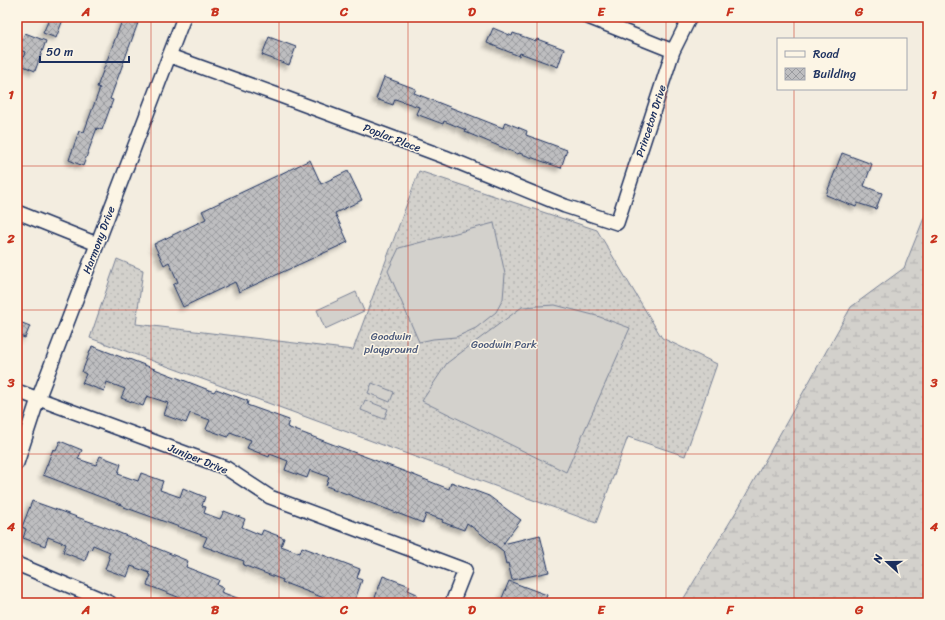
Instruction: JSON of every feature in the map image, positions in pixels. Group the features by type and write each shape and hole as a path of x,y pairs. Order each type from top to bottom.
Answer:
{"street":[{"name":"Harmony Drive","path":"17,463 38,399 184,17"},
{"path":"588,17 674,51"},
{"name":"Princeton Drive","path":"614,221 617,223 674,51 690,17"},
{"name":"Poplar Place","path":"170,56 437,155 565,206 614,221"},
{"path":"17,212 97,244"},
{"name":"Juniper Drive","path":"17,391 226,468 270,497 465,570 452,603"},
{"path":"17,564 110,603"}],"green space":[{"name":"Goodwin Park","path":"419,171 597,230 662,338 717,364 685,456 628,437 596,523 90,338 117,259 143,270 136,324 353,350"},
{"path":"928,208 928,603 681,603 739,507 851,307 904,268"},
{"path":"494,223 505,274 503,299 496,312 476,328 456,337 419,342 388,271 399,248"},
{"path":"356,292 364,311 325,329 317,310"},
{"path":"555,305 597,316 630,328 566,472 422,401 447,363 522,307"},
{"path":"372,383 394,392 390,402 368,393"},
{"path":"365,400 388,409 384,419 361,410"}],"building":[{"path":"50,17 64,17 56,38 43,33"},
{"path":"123,18 138,23 110,99 113,100 102,130 97,128 83,166 69,160 79,131 84,132 100,88 97,87"},
{"path":"493,28 512,36 513,33 536,41 537,39 564,49 558,67 520,53 519,56 487,43"},
{"path":"25,33 46,41 35,71 21,65 25,52 18,49"},
{"path":"269,37 296,47 289,65 262,55"},
{"path":"384,77 416,89 414,93 503,128 505,122 527,131 526,135 567,150 561,168 519,153 518,154 465,132 466,130 444,121 443,124 416,114 419,107 395,99 393,105 376,99"},
{"path":"842,153 872,164 864,186 882,193 876,209 857,203 856,207 826,195"},
{"path":"310,160 321,184 348,171 362,200 335,213 348,242 239,292 235,282 183,307 173,285 178,282 169,262 164,265 154,244 206,219 202,211"},
{"path":"17,321 30,326 25,338 17,335"},
{"path":"92,346 214,392 216,389 248,401 247,405 289,420 287,427 449,489 451,482 489,496 521,520 503,544 540,535 549,572 512,580 508,563 506,564 503,551 467,523 464,530 426,514 423,523 326,486 329,477 310,470 307,478 285,470 288,461 270,454 269,457 247,448 251,440 230,432 228,437 206,429 210,420 190,413 186,423 164,415 168,403 147,396 143,406 121,398 125,389 107,382 104,391 82,383 86,374 82,372"},
{"path":"60,441 82,450 78,459 96,465 100,456 121,464 118,474 138,481 141,473 163,481 160,490 180,497 183,488 205,497 202,506 206,507 204,513 220,519 224,511 245,519 242,527 261,535 263,530 284,538 281,546 300,553 302,547 360,569 357,578 362,580 354,603 337,603 282,582 283,580 243,565 244,561 203,546 207,537 124,507 43,475 53,449 56,450"},
{"path":"32,501 105,527 188,561 186,567 219,580 217,585 223,588 221,592 248,603 187,603 188,601 147,585 151,575 149,574 150,573 131,566 127,577 105,569 110,552 93,545 91,550 89,549 85,561 63,552 66,544 48,537 45,546 23,538 26,529 22,527"},
{"path":"383,576 410,586 408,590 417,594 414,603 373,603"},
{"path":"509,581 547,595 544,603 500,603"}],"park label":[{"name":"Goodwin playground","path":"391,342"}]}
